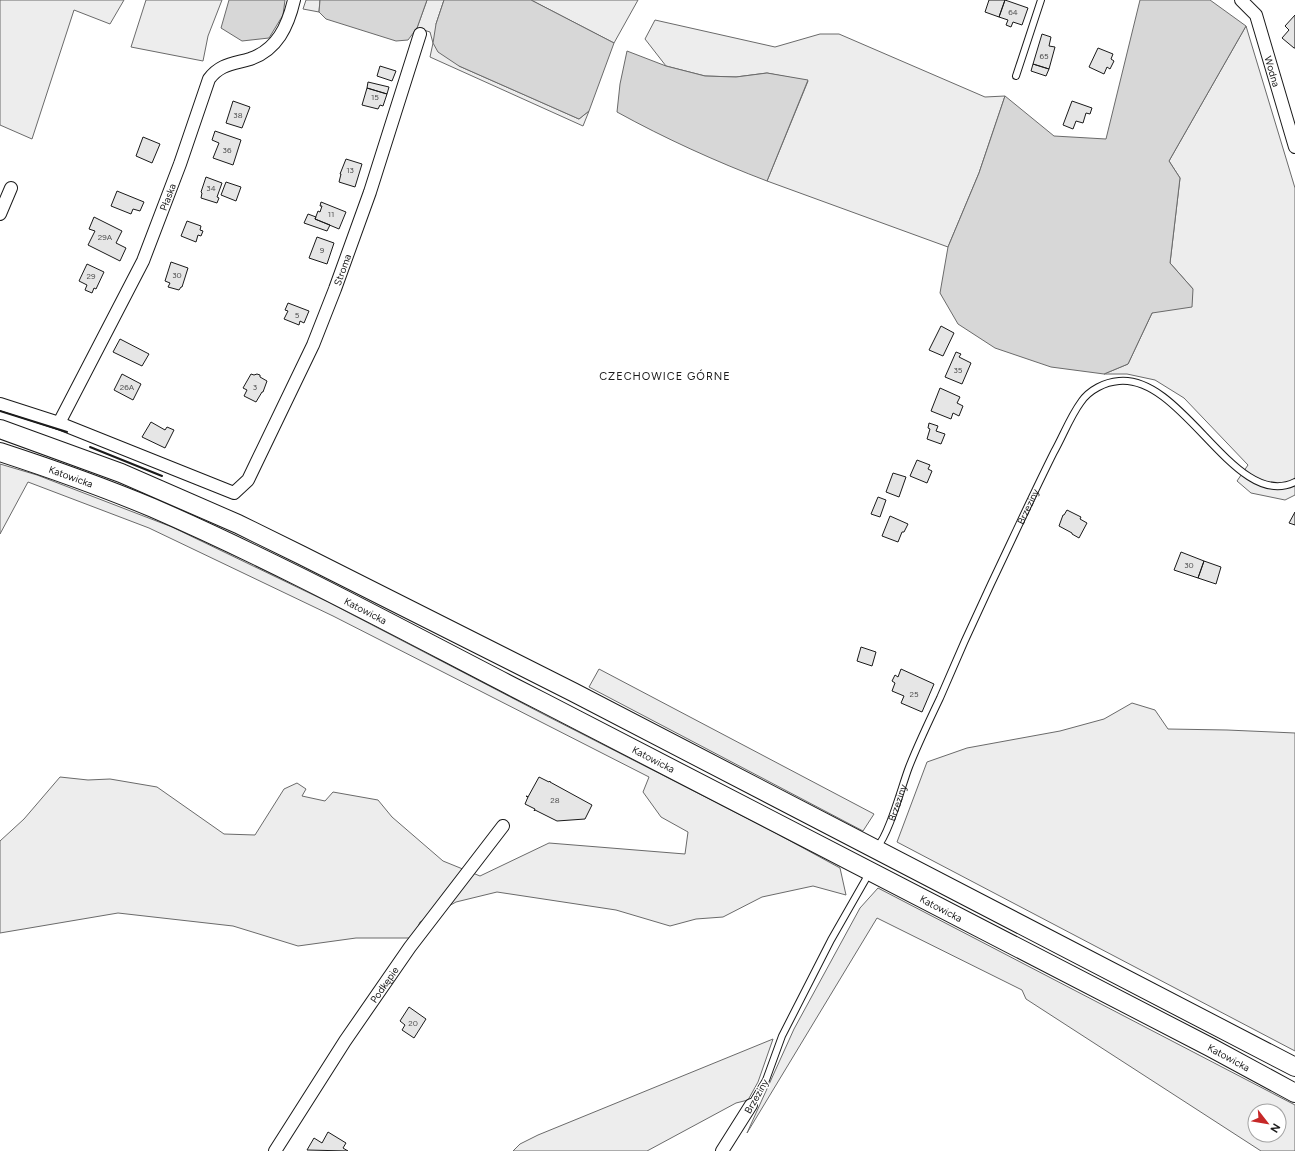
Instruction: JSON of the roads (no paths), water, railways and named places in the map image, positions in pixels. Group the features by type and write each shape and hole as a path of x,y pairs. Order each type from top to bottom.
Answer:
{"main road":[{"name":"Katowicka","path":"0,429 120,473 238,524 573,692 1295,1067"},
{"name":"Katowicka","path":"0,452 72,476 121,495 247,551 878,874 1210,1047 1295,1093"}],"street":[{"name":"Płaska","path":"59,423 143,261 180,164 209,79 214,72 230,63 258,56 269,48 280,37 286,28 294,0"},
{"name":"Wodna","path":"1241,0 1256,15 1295,147"},
{"name":"Stroma","path":"59,423 234,493 248,480 313,344 370,192 420,34"},
{"path":"0,214 11,188"},
{"path":"0,404 59,423"},
{"name":"Podkępie","path":"275,1151 345,1041 410,947 503,826"},
{"name":"Brzeziny","path":"722,1151 751,1105"}],"lane":[{"path":"1016,76 1041,0"},
{"name":"Brzeziny","path":"873,848 880,844 884,836 909,767 979,609 1035,491 1081,401 1092,391 1105,384 1120,381 1143,384 1163,396 1184,414 1220,452 1250,477 1267,486 1283,487 1295,482"},
{"name":"Brzeziny","path":"751,1105 766,1080 782,1036 830,940 867,877 878,874"}],"district":[{"name":"CZECHOWICE GÓRNE","path":"665,376"}]}
